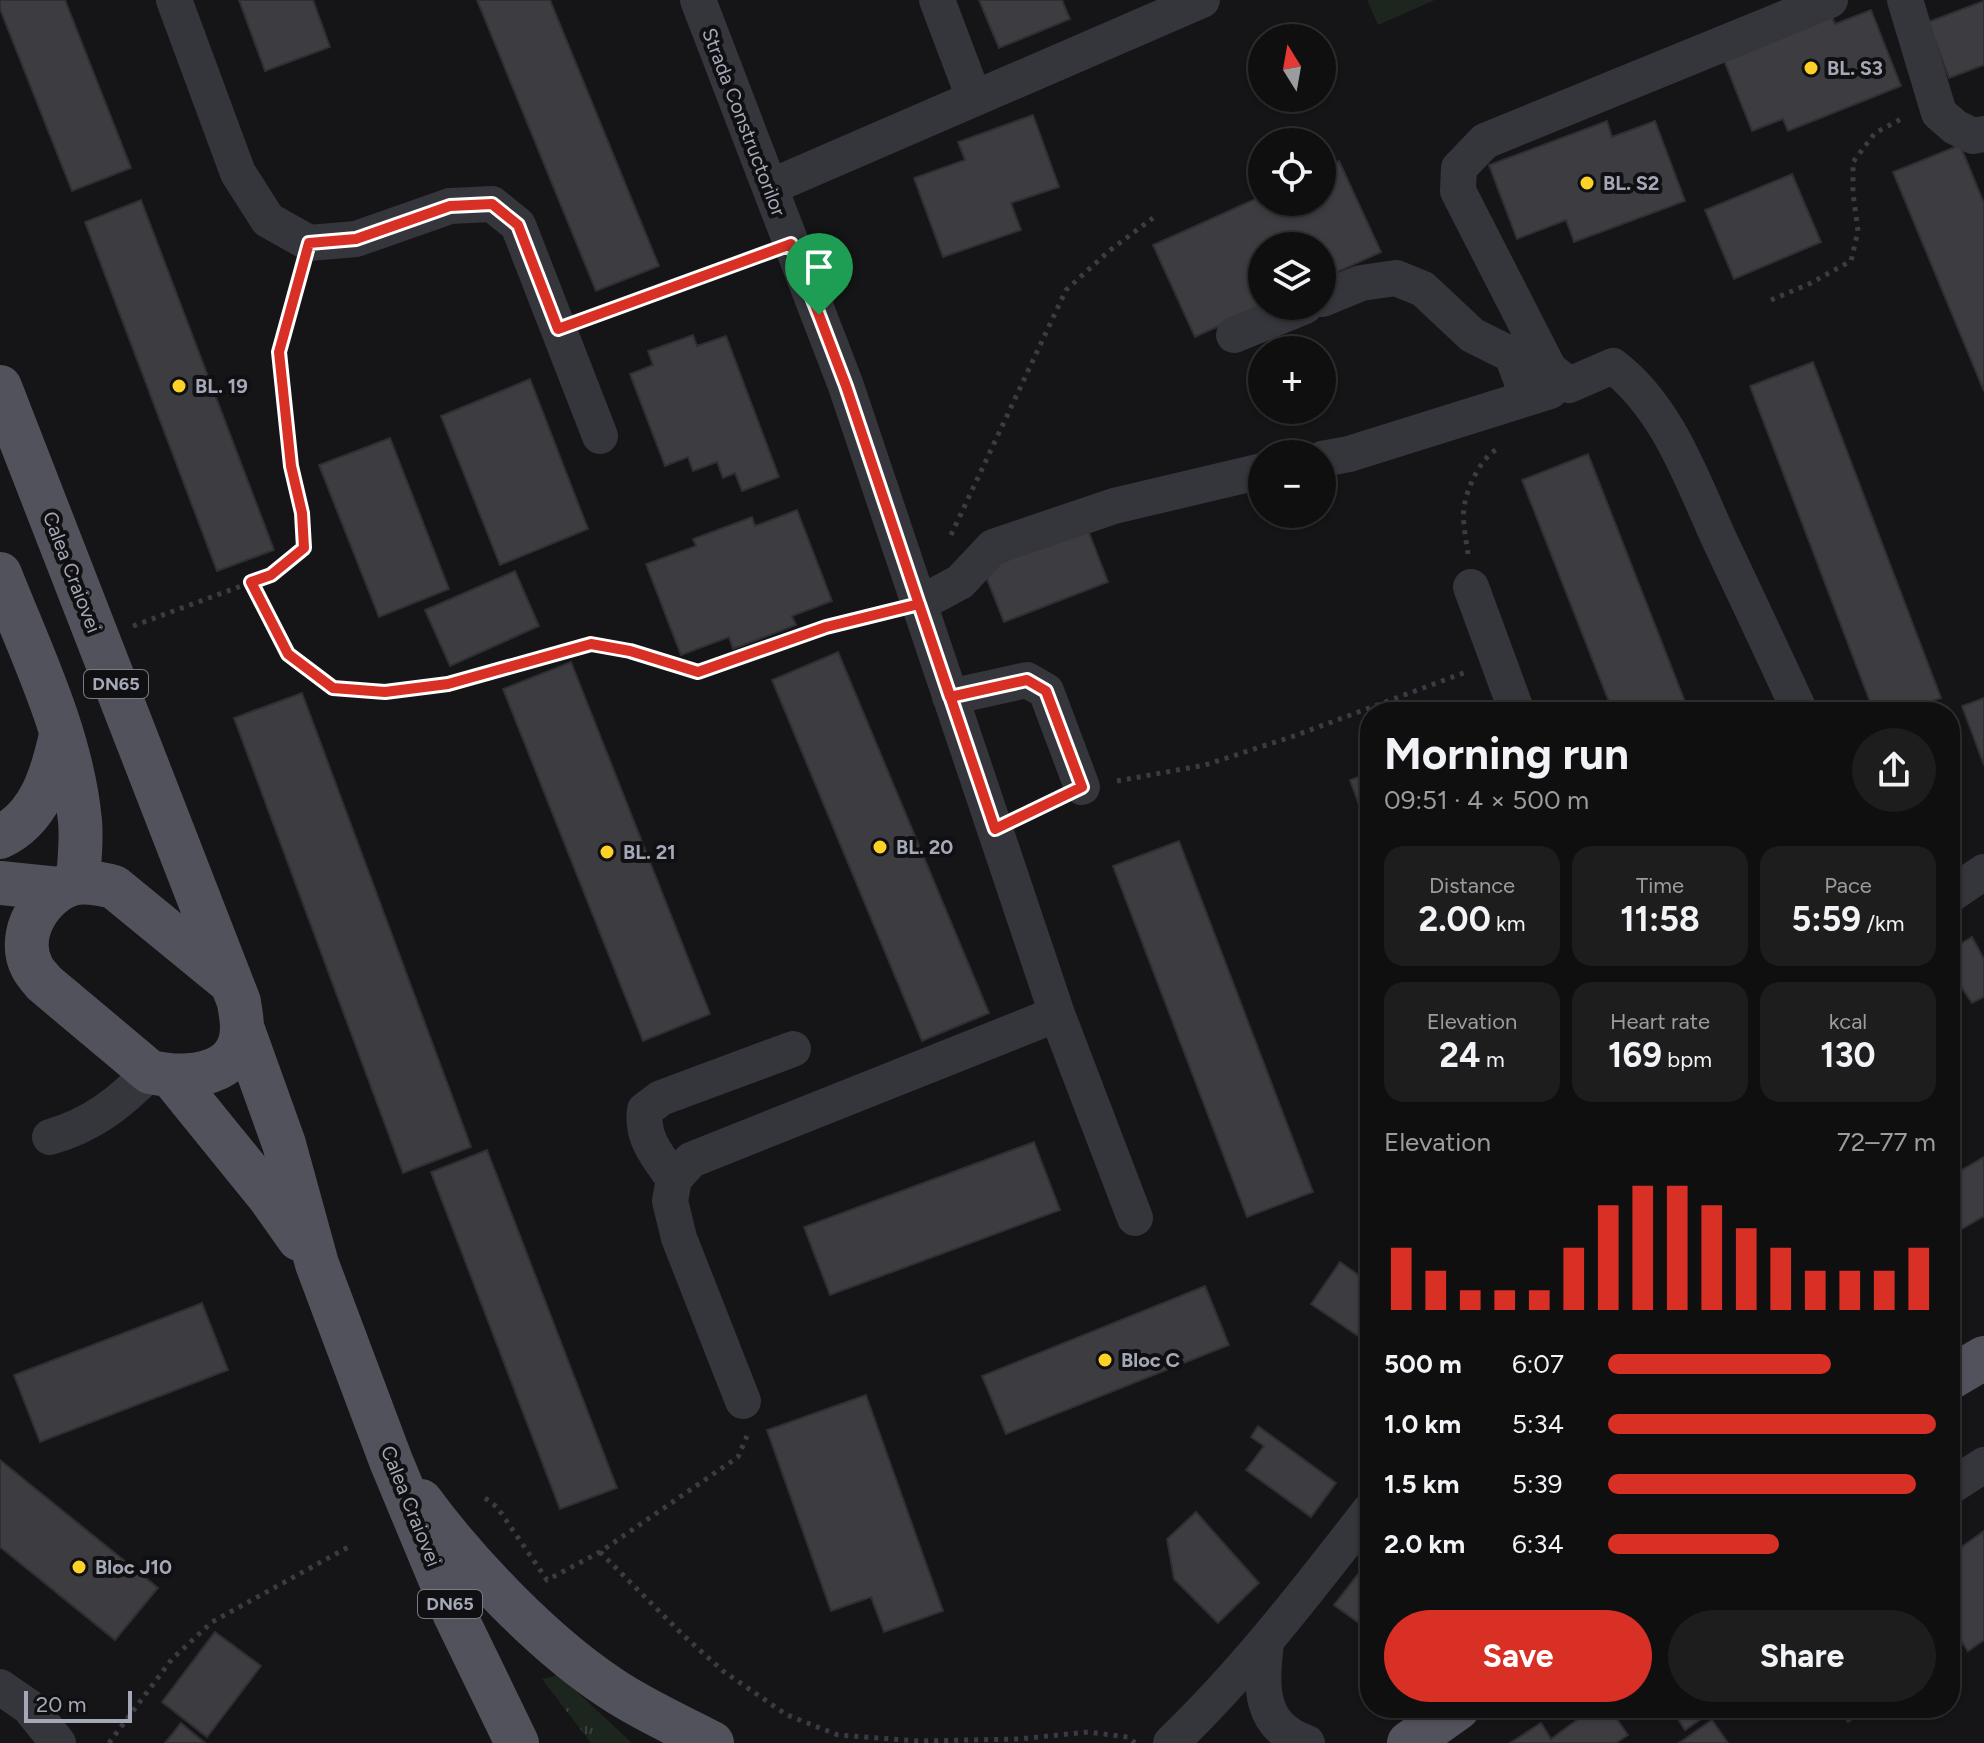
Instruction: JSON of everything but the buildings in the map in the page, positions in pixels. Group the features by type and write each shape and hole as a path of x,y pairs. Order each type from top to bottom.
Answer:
{"main road":[{"name":"Calea Craiovei","path":"0,387 239,1002 242,1027 284,1144 317,1264 391,1461 455,1615 517,1743"},
{"path":"0,574 62,733 72,769 80,821 69,886 43,902 16,956"},
{"path":"0,837 25,819 39,800 52,776 62,733"},
{"path":"0,883 114,887 230,982"},
{"name":"Calea Craiovei","path":"16,956 44,983 160,1074 270,1198 317,1264"},
{"path":"160,1074 200,1075 218,1069 230,1061 239,1043 242,1027"},
{"path":"1960,1372 1984,1358"},
{"path":"391,1461 432,1516 553,1645 610,1688 712,1743"},
{"path":"1409,1743 1444,1718"}],"street":[{"path":"174,0 238,173 268,220 309,243 356,239 450,206 492,204 518,225 600,436"},
{"name":"Strada Constructorilor","path":"698,0 846,386 1057,1014 1135,1218"},
{"path":"937,0 974,98"},
{"path":"770,187 1202,0"},
{"path":"1569,385 1549,369 1458,191 1459,168 1485,141 1830,0"},
{"path":"1905,0 1939,113 1955,127 1973,136 1984,134"},
{"path":"1336,293 1361,283 1396,278 1423,289 1472,335 1512,355 1528,398"},
{"path":"1234,335 1271,320"},
{"path":"1336,456 1569,385 1613,366 1644,394 1682,460 1795,702"},
{"path":"919,604 960,582 993,547 1114,506 1248,474"},
{"path":"1471,587 1513,702"},
{"path":"950,697 1027,680 1046,691 1082,787"},
{"path":"1960,888 1984,872"},
{"path":"743,1401 679,1238 670,1201 674,1179 691,1160 1057,1014"},
{"path":"674,1179 642,1126 645,1110 661,1098 793,1049"},
{"path":"50,1137 97,1119 160,1074"},
{"path":"1960,1481 1984,1465"},
{"path":"1171,1743 1204,1727 1360,1523"},
{"path":"1266,1643 1262,1688 1270,1714 1286,1733 1307,1743"},
{"path":"0,1687 29,1707 58,1743"}],"path":[{"path":"1771,300 1851,261 1858,231 1853,162 1875,133 1934,102"},
{"path":"946,547 1066,290 1109,251 1153,218"},
{"path":"128,628 271,575 304,548 302,513 291,466 279,352 309,243"},
{"path":"558,329 791,244"},
{"path":"1471,587 1464,504 1476,474 1492,451 1506,444"},
{"path":"251,582 288,654 333,688 385,692 448,684 591,644 630,651 698,672 826,627 919,604"},
{"path":"1385,702 1498,660"},
{"path":"995,829 1082,787 1205,765 1360,711"},
{"path":"485,1498 497,1507 547,1580 600,1552 738,1457 747,1435 748,1422 743,1401"},
{"path":"109,1743 172,1659 212,1622 352,1545"},
{"path":"600,1552 723,1671 787,1715 838,1735 919,1741 1019,1739 1088,1732 1128,1737 1135,1743"}],"green space":[{"path":"1367,0 1435,0 1378,25"},
{"path":"559,1675 632,1743 591,1743 542,1679"}],"place":[{"name":"BL. S3","path":"1811,68"},
{"name":"BL. S2","path":"1587,183"},
{"name":"BL. 19","path":"179,386"},
{"name":"BL. 20","path":"880,847"},
{"name":"BL. 21","path":"607,852"},
{"name":"Bloc C","path":"1105,1360"},
{"name":"Bloc J10","path":"79,1567"}],"route":[{"path":"819,315 791,244 558,329 518,225 492,204 450,206 356,239 309,243 279,352 291,466 302,513 304,548 271,575 251,582 288,654 333,688 385,692 448,684 591,644 630,651 698,672 826,627 919,604 950,697 995,829 1082,787 1046,691 1027,680 950,697 846,386 819,315"}]}
